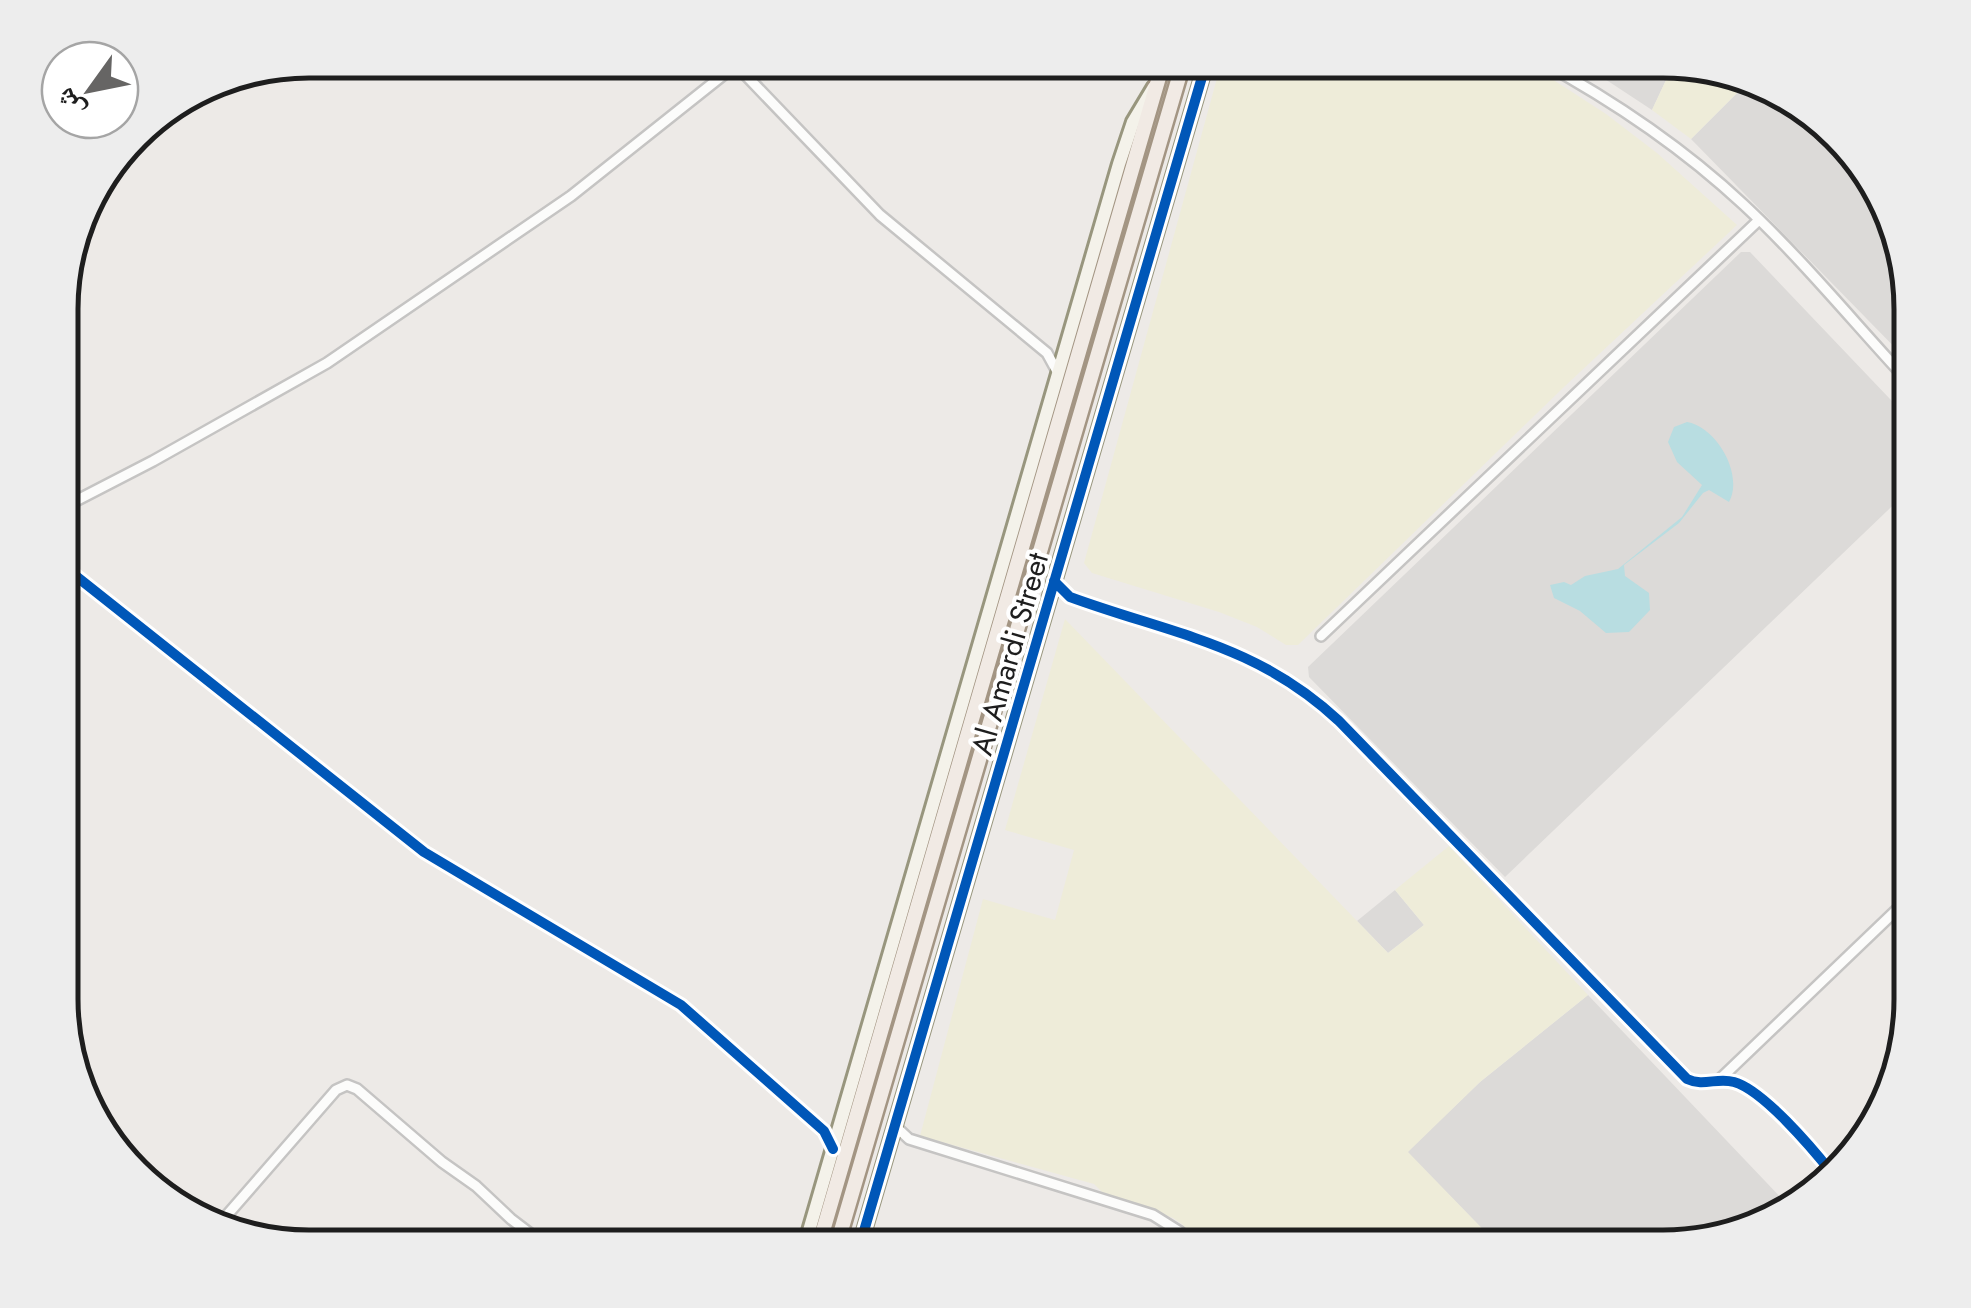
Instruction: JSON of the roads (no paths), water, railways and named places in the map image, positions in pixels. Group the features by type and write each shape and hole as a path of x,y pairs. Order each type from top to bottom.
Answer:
{"main road":[{"name":"Al Amardi Street","path":"823,1230 1158,78"},
{"name":"Al Amardi Street","path":"841,1230 1179,78"}],"street":[{"path":"78,500 327,363 571,196 719,78"},
{"path":"754,78 880,215 1047,353 1058,373"},
{"path":"864,1230 1202,78"},
{"path":"1567,78 1647,128 1708,174 1759,220 1893,365"},
{"path":"809,1230 1129,132 1156,86"},
{"path":"1321,636 1759,220"},
{"path":"1047,353 1066,348"},
{"path":"78,579 424,852 685,1008 820,1128 833,1149"},
{"path":"1054,582 1070,597 1228,648 1268,667 1305,692 1339,721 1688,1079 1698,1084 1736,1082 1796,1131 1825,1163"},
{"path":"1048,603 1070,597"},
{"path":"1718,1082 1893,913"},
{"path":"228,1215 336,1090 347,1085 526,1230"},
{"path":"820,1128 834,1126 842,1119"},
{"path":"894,1125 908,1139 1153,1215 1177,1230"},
{"path":"888,1146 908,1139"}],"water":[{"path":"1687,422 1708,433 1725,454 1733,479 1729,502 1709,490 1703,493 1679,523 1624,565 1625,576 1649,593 1650,610 1629,632 1606,633 1580,611 1554,598 1550,585 1571,585 1585,576 1618,569 1682,517 1702,485 1677,462 1668,442 1674,427"}]}
